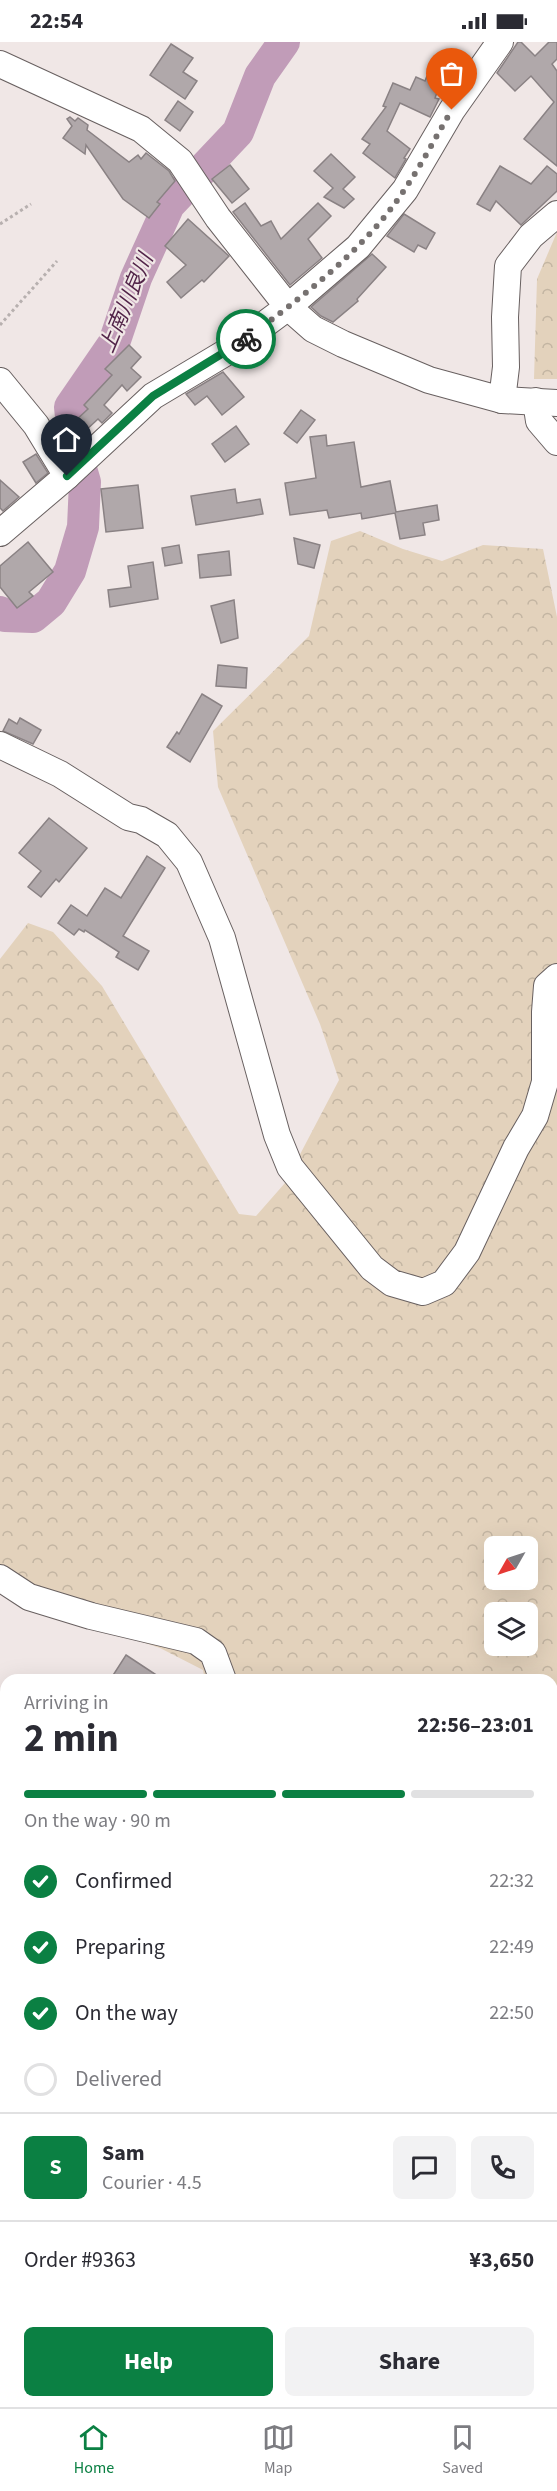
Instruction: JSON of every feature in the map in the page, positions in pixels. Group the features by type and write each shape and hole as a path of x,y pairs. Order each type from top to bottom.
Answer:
{"street":[{"path":"0,533 67,476 153,396 230,350 288,307 358,247 405,190 452,110 500,42"},
{"path":"0,64 141,129 180,161 219,218 288,307 313,328 343,344 429,380 502,400 546,402 539,421 557,442"},
{"path":"502,400 506,367 505,317 508,266 531,236 557,214"},
{"path":"0,381 36,425 67,476"},
{"path":"0,745 60,774 128,817 141,820 167,836 189,862 222,938 277,1135 290,1167 372,1268 392,1283 423,1292 444,1283 467,1252 516,1148 535,1116 545,1082 547,986 557,977"},
{"path":"0,1578 29,1597 92,1616 196,1641 213,1653 221,1674"}],"path":[{"path":"0,224 31,204"},
{"path":"0,325 57,261"}],"green space":[{"path":"557,232 557,379 534,379 537,279"},
{"path":"360,531 403,549 442,561 483,545 543,549 557,617 557,1674 204,1674 203,1670 160,1648 29,1604 0,1568 0,959 28,923 53,932 102,986 239,1214 256,1216 285,1183 339,1080 320,1024 218,787 213,731 309,636 331,541"}],"building":[{"path":"518,42 521,42 535,56 549,42 557,42 557,59 552,64 557,71 557,166 524,139 554,102 531,76 515,91 497,73"},
{"path":"171,44 193,58 183,72 197,81 185,99 150,75"},
{"path":"427,76 441,82 435,98 439,99 430,117 400,103 387,131 410,149 395,178 363,153 370,144 362,139 386,107 383,106 393,83 410,90 416,77 425,81"},
{"path":"178,101 193,112 180,131 165,120"},
{"path":"70,117 75,121 78,118 88,125 87,130 129,162 138,155 141,159 146,153 169,171 175,181 157,202 160,204 149,218 123,199 86,145 85,154 63,138 72,126 67,119"},
{"path":"331,154 355,177 343,189 354,199 344,208 324,197 333,188 314,171"},
{"path":"230,165 249,189 232,203 212,179"},
{"path":"500,166 531,184 547,166 557,174 557,191 521,225 496,201 490,211 477,204"},
{"path":"245,203 261,226 271,221 281,239 318,203 331,216 308,239 322,258 290,285 233,212"},
{"path":"404,214 435,233 426,249 418,245 414,252 387,236"},
{"path":"188,219 229,256 204,282 202,280 181,298 167,282 186,265 165,246"},
{"path":"372,254 386,267 357,299 358,301 333,322 321,316 311,307"},
{"path":"129,345 141,357 131,368 141,377 127,391 122,385 104,405 112,413 102,423 98,419 84,432 74,422 88,409 84,405 112,375 105,369"},
{"path":"223,372 244,397 222,415 207,396 195,405 186,394"},
{"path":"301,410 315,420 297,443 284,433"},
{"path":"236,426 249,444 225,462 212,444"},
{"path":"326,435 327,446 354,442 361,487 390,481 396,512 437,505 439,520 423,523 425,535 400,539 395,513 362,519 361,513 329,518 327,510 290,515 285,483 316,478 310,437"},
{"path":"36,454 48,473 36,483 23,462"},
{"path":"0,480 19,497 3,511 0,508"},
{"path":"138,485 143,528 106,532 101,489"},
{"path":"235,489 237,503 260,499 263,514 196,525 191,496"},
{"path":"294,538 320,545 314,568 298,564"},
{"path":"28,542 53,572 29,592 33,596 17,608 0,587 0,566"},
{"path":"179,545 182,563 165,566 162,548"},
{"path":"229,551 231,575 200,578 198,555"},
{"path":"153,562 158,599 110,607 108,590 131,587 128,566"},
{"path":"234,600 238,638 221,643 211,606"},
{"path":"218,665 247,668 246,688 216,686"},
{"path":"202,694 222,706 190,762 167,747 177,732 179,734"},
{"path":"20,718 41,730 33,744 3,731 9,719 17,724"},
{"path":"49,818 87,848 59,882 56,879 41,897 28,887 41,871 19,853"},
{"path":"147,856 165,868 123,936 149,951 138,970 116,957 119,952 85,930 84,932 79,929 74,935 58,923 71,905 87,916 105,888 121,898"},
{"path":"126,1655 155,1674 114,1674"}],"waterway":[{"name":"上南川良川","path":"0,612 5,616 33,617 51,602 70,571 83,527 85,482 74,445 70,407 114,343 136,278 169,205 238,132 260,76 284,42"}],"way so far":[{"path":"246,339 288,307 358,247 405,190 452,110"}],"route":[{"path":"67,476 153,396 246,339"}]}
